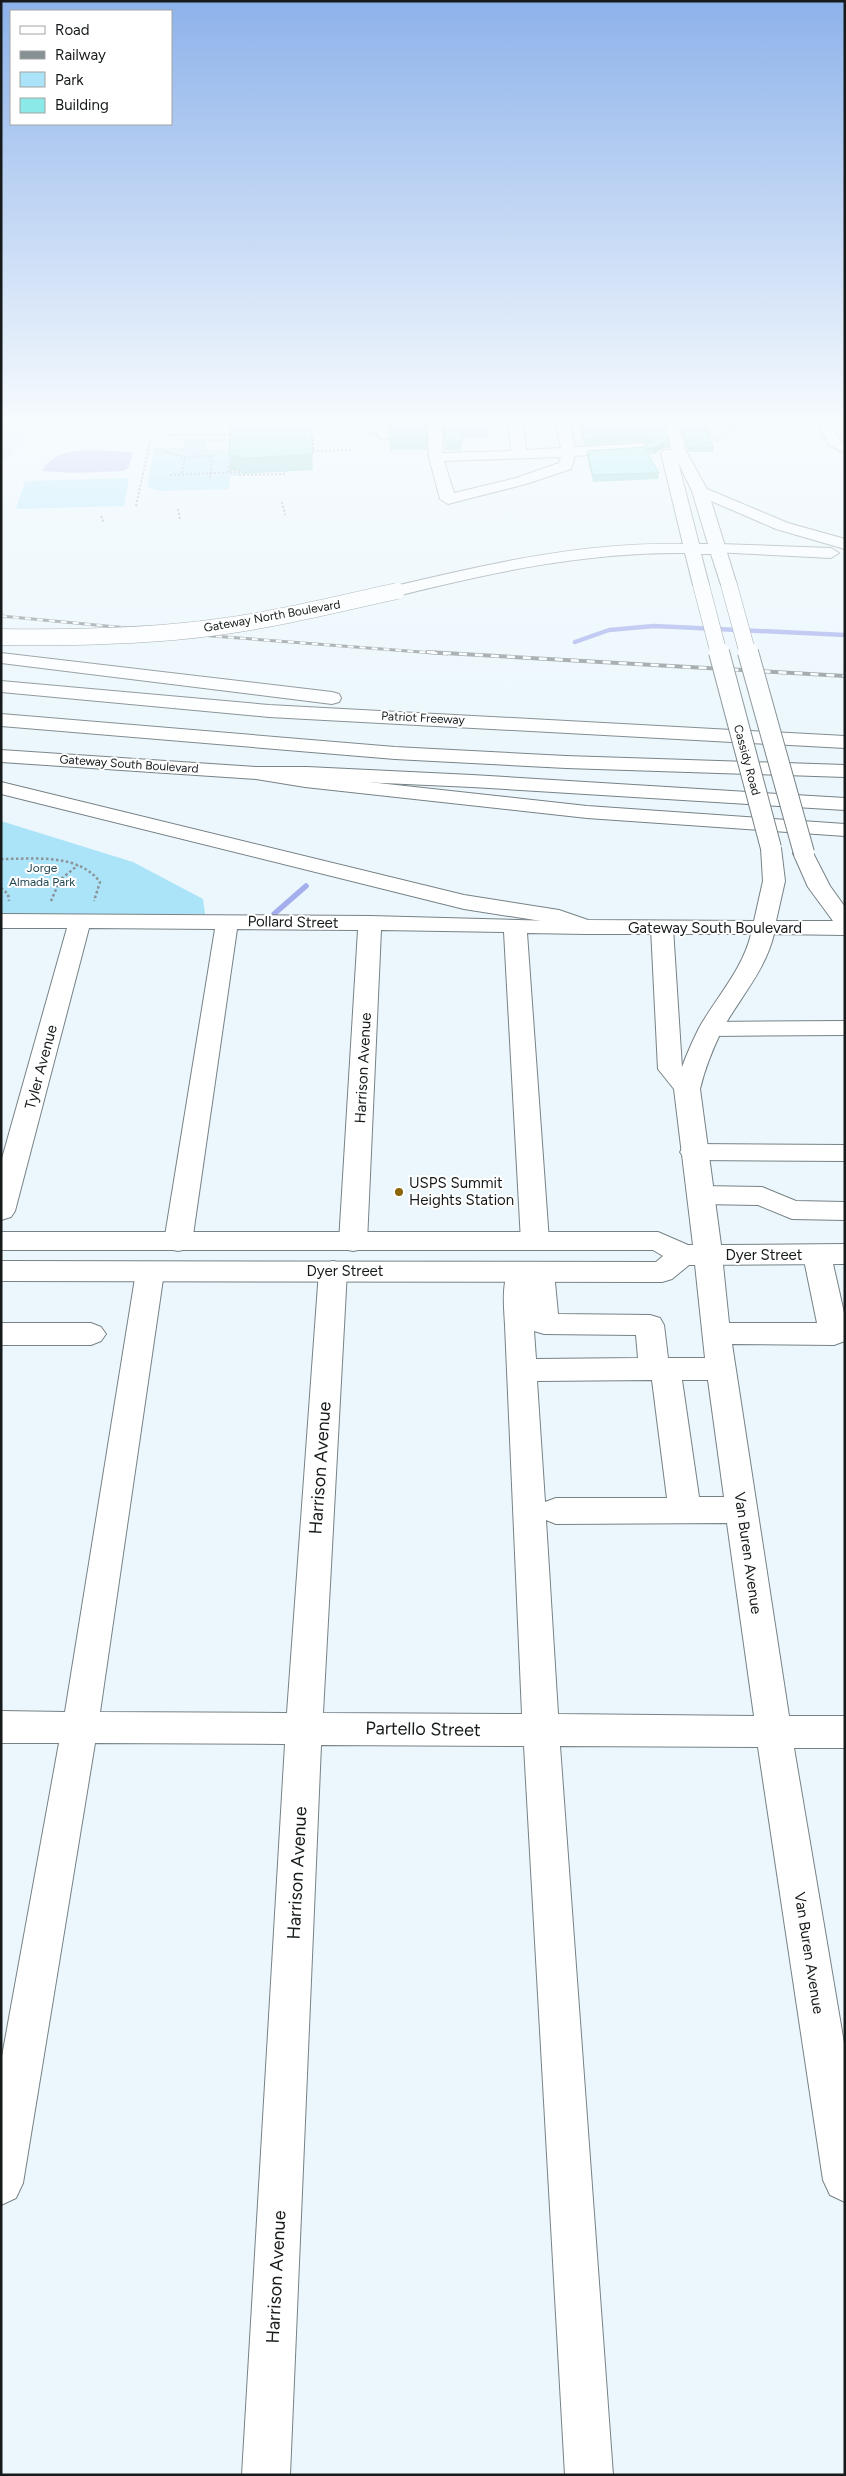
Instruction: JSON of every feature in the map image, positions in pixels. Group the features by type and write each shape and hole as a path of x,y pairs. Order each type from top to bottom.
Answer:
{"main road":[{"path":"641,548 667,541 678,534"},
{"name":"Cassidy Road","path":"687,1089 693,1068 711,1028 759,950 766,928 774,881 771,848 688,534"},
{"name":"Cassidy Road","path":"714,534 804,853 818,887 845,923"},
{"path":"808,534 845,544"},
{"name":"Gateway North Boulevard","path":"1,637 106,638 187,631 246,623 533,561 641,548 775,549 845,554"},
{"path":"1,658 326,696 452,720"},
{"name":"Patriot Freeway","path":"1,686 269,711 845,742"},
{"path":"1,720 250,743 395,753 617,765 845,771"},
{"name":"Gateway South Boulevard","path":"1,756 256,773"},
{"path":"256,773 308,773 463,781 845,804"},
{"path":"256,773 305,781 587,812 845,830"},
{"path":"1,788 464,902 560,917 585,927"},
{"name":"Pollard Street","path":"5,912 80,922 370,923 585,927"},
{"name":"Tyler Avenue","path":"1,1211 11,1141 80,922"},
{"path":"1,1254 99,1254 160,1251 182,1242 227,922"},
{"name":"Harrison Avenue","path":"266,2475 304,1728 370,923"},
{"path":"515,926 532,1262 518,1294 532,1324 522,1370 541,1731 589,2475"},
{"name":"Gateway South Boulevard","path":"585,927 845,928"},
{"path":"662,928 670,1069 687,1089"},
{"path":"711,1028 845,1028"},
{"name":"Van Buren Avenue","path":"687,1089 693,1152 700,1195 695,1255 716,1333 774,1732 845,2180"},
{"path":"693,1152 845,1153"},
{"path":"747,1152 756,1196"},
{"path":"700,1195 762,1196 792,1210 845,1211"},
{"name":"Dyer Street","path":"1,1241 182,1242 343,1256 532,1262 662,1272 695,1255 831,1254"},
{"path":"716,1333 834,1334 831,1254"},
{"name":"Dyer Street","path":"1,1271 150,1272 343,1256"},
{"path":"1,2182 80,1727 150,1272"},
{"path":"532,1324 650,1325 660,1369 685,1511"},
{"path":"1,1334 91,1334"},
{"path":"522,1370 721,1369"},
{"path":"556,1511 742,1510"},
{"name":"Partello Street","path":"1,1727 845,1732"}],"path":[{"path":"1,858 62,861 91,869 100,882 94,901"},
{"path":"51,901 54,888 60,877 78,865"},
{"path":"1,888 8,894 5,912"}],"green space":[{"name":"Jorge Almada Park","path":"1,821 133,862 203,899 205,914 1,915"}],"waterway":[{"path":"575,642 609,630 654,626 845,635"},
{"path":"274,914 306,886"}],"railway":[{"path":"1,616 212,636 447,654"},
{"path":"427,652 845,676"}],"place":[{"name":"USPS Summit Heights Station","path":"399,1192"}]}
